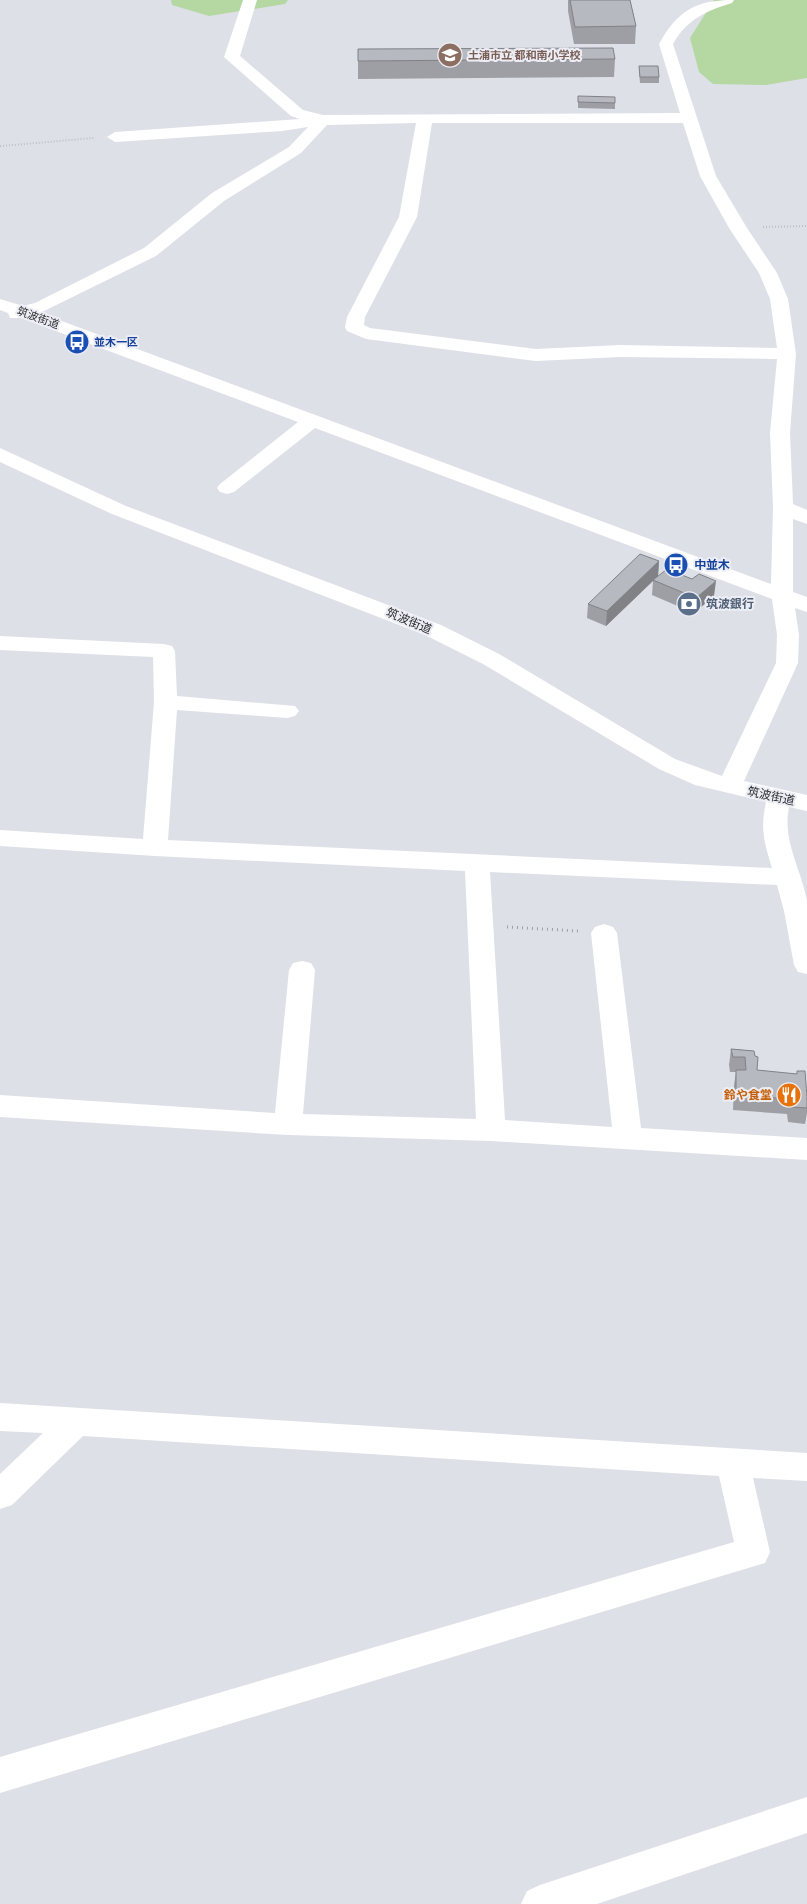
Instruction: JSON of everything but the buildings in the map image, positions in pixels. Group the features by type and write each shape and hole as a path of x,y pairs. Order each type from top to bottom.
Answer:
{"street":[{"path":"250,0 232,57 298,113 323,120"},
{"path":"727,0 694,10 672,32 666,44 708,176 738,228 768,273 779,300 787,354 780,433 783,508 782,596 788,635 786,663 756,732 728,786"},
{"path":"425,118 408,217 356,317 354,327 366,333 536,355 620,351 787,354"},
{"path":"115,137 282,126 323,120 691,118"},
{"path":"0,319 41,307 150,252 218,197 295,150 323,120"},
{"name":"筑波街道","path":"0,304 807,606"},
{"path":"227,488 313,420"},
{"name":"筑波街道","path":"0,454 119,510 433,630 491,659 667,764 704,780 807,803"},
{"path":"783,508 807,518"},
{"path":"0,643 164,651 166,702 155,848"},
{"path":"166,702 287,711"},
{"path":"779,798 774,822 787,877 802,911 807,965"},
{"path":"0,838 155,848 787,877"},
{"path":"478,862 491,1130"},
{"path":"604,933 628,1138"},
{"path":"288,1124 302,970"},
{"path":"0,1106 288,1124 491,1130 807,1149"},
{"path":"0,1417 733,1464 807,1467"},
{"path":"0,1495 76,1422"},
{"path":"0,1775 753,1552 733,1464"},
{"path":"540,1904 807,1815"}],"path":[{"path":"0,146 115,137"},
{"path":"738,228 807,226"},
{"path":"481,925 604,933"}],"green space":[{"path":"171,0 288,0 285,4 209,16 172,5"},
{"path":"714,0 807,0 807,78 766,85 713,84 699,72 690,38"}],"place":[{"name":"土浦市立 都和南小学校","path":"450,55"},
{"name":"並木一区","path":"77,342"},
{"name":"中並木","path":"676,565"},
{"name":"筑波銀行","path":"689,604"},
{"name":"鈴や食堂","path":"789,1095"}]}
